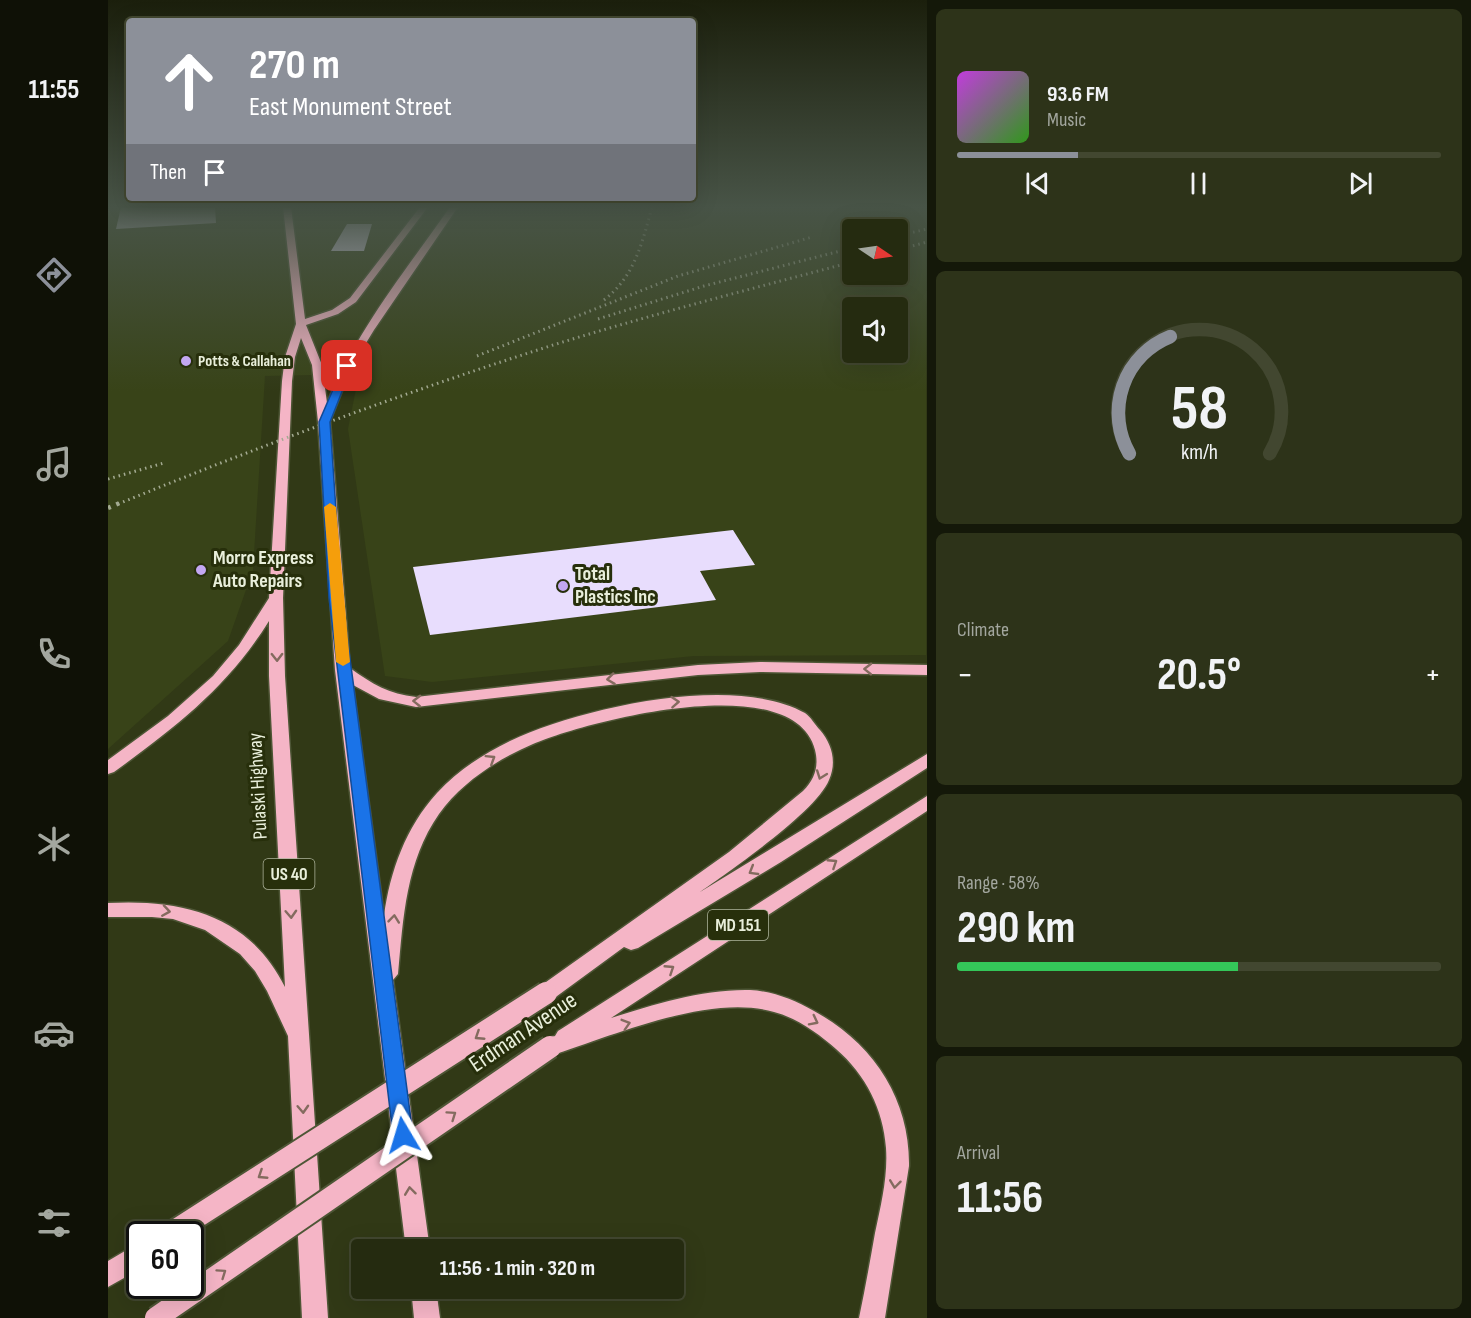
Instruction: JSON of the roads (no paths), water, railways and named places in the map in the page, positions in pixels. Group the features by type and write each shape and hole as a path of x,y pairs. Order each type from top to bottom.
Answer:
{"main road":[{"name":"Pulaski Highway","path":"294,269 301,324 317,365 324,422 336,598 344,670 417,1239"},
{"path":"301,324 335,312 353,300 377,269"},
{"path":"324,422 347,366 412,269"},
{"name":"Pulaski Highway","path":"301,324 288,365 276,598 277,676 315,1318"},
{"path":"108,768 161,729 207,690 249,642 276,598"},
{"path":"344,670 372,692 389,699 416,702 698,670 760,667 927,670"},
{"path":"385,998 398,883 413,841 434,808 462,779 496,756 530,738 574,723 664,703 741,700 788,711 806,722 818,736 824,752 825,768 819,784 802,802 760,840 546,993"},
{"name":"Erdman Avenue","path":"190,1221 546,993 776,857 927,760"},
{"name":"Erdman Avenue","path":"156,1318 550,1047 927,802"},
{"path":"108,910 141,908 175,913 206,921 231,934 262,966 298,1036"},
{"path":"550,1047 711,1000 751,999 786,1007 821,1024 852,1048 873,1074 891,1111 897,1147 896,1180 872,1318"},
{"path":"108,1275 126,1261"},
{"path":"424,1299 427,1318"}],"railway":[{"path":"604,300 615,291 631,269"},
{"path":"477,356 678,276 704,269"},
{"path":"598,319 704,286 772,269"},
{"path":"118,504 225,461 440,382 550,346 700,302 827,269"},
{"path":"108,479 164,463"},
{"path":"108,508 122,502"}],"place":[{"name":"Potts & Callahan","path":"186,361"},
{"name":"Morro Express Auto Repairs","path":"201,570"},
{"name":"Total Plastics Inc","path":"563,586"}]}
